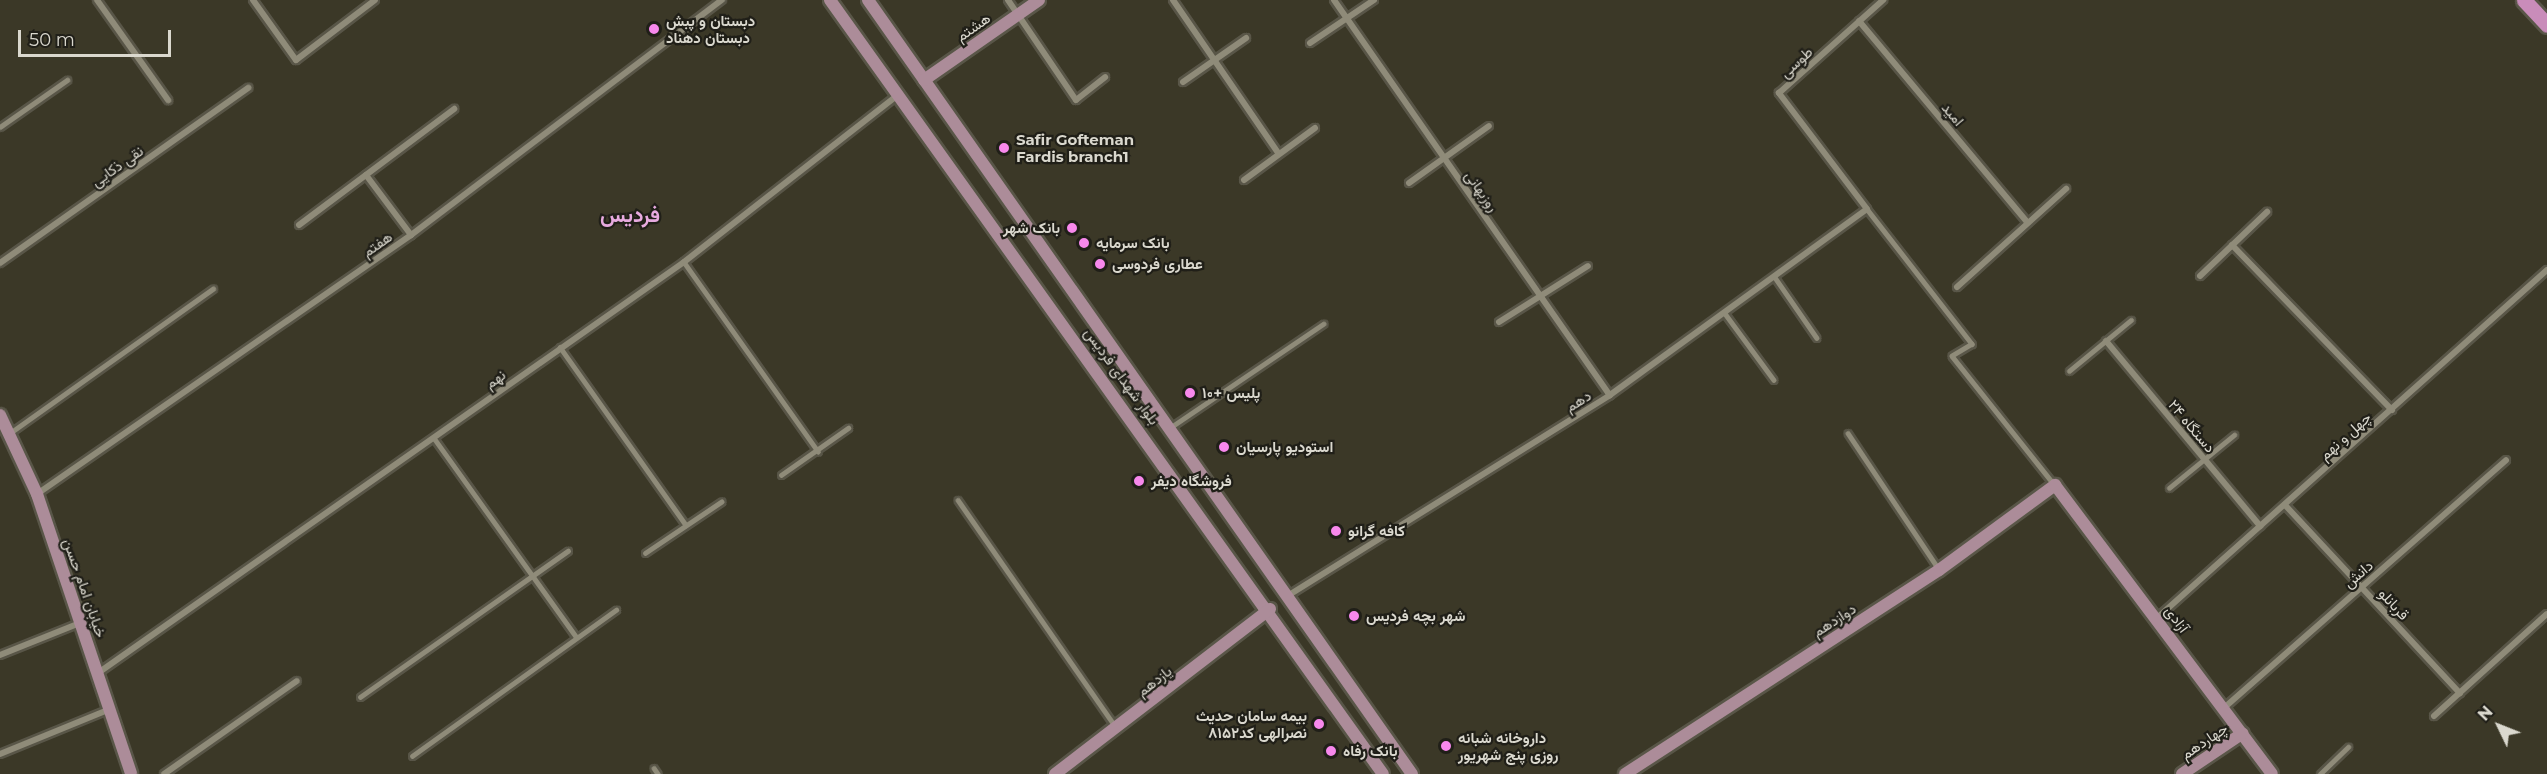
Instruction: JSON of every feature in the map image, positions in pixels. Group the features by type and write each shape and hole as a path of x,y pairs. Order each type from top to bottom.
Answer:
{"main road":[{"name":"بلوار شهدای فردیس","path":"830,0 1270,609 1383,774"},
{"name":"بلوار شهدای فردیس","path":"868,0 1171,427 1412,774"},
{"name":"هشتم","path":"924,80 1039,0"},
{"path":"2524,0 2547,25"},
{"name":"خیابان امام حسن","path":"0,415 37,494 132,774"},
{"name":"دوازدهم","path":"1625,774 1939,570 2055,485"},
{"name":"آزادی","path":"2055,485 2226,707 2272,774"},
{"name":"یازدهم","path":"1054,774 1117,729 1270,609"},
{"name":"چهاردهم","path":"2182,774 2243,734"}],"street":[{"path":"97,0 168,100"},
{"path":"253,0 296,60 375,0"},
{"name":"هفتم","path":"37,494 411,235 722,0"},
{"path":"1008,0 1076,100 1105,77"},
{"path":"1173,0 1278,153"},
{"name":"روزبهانی","path":"1334,0 1610,395"},
{"path":"1310,43 1374,0"},
{"name":"طوسی","path":"1867,209 1779,93 1883,0"},
{"name":"امید","path":"1859,21 2028,223"},
{"path":"1183,82 1246,38"},
{"name":"نقی ذکایی","path":"0,262 248,88"},
{"name":"نهم","path":"98,673 684,262 898,95"},
{"path":"299,225 454,109"},
{"path":"1409,183 1489,126"},
{"path":"1244,180 1315,128"},
{"path":"366,175 411,235"},
{"path":"1958,287 2066,189"},
{"name":"دهم","path":"1289,595 1610,395 1867,209"},
{"path":"2200,276 2267,212"},
{"path":"2232,245 2392,410"},
{"path":"1499,322 1588,266"},
{"name":"چهل و نهم","path":"2157,618 2547,270"},
{"name":"۲۴ دستگاه","path":"2106,341 2260,526"},
{"name":"دانش","path":"2226,707 2506,460"},
{"name":"قربانلو","path":"2285,505 2460,693"},
{"path":"2434,716 2547,614"},
{"path":"0,655 81,623"},
{"path":"164,774 297,681"},
{"path":"0,754 110,709"}],"lane":[{"path":"0,127 67,80"},
{"path":"1867,209 1972,344 1953,356 2055,485"},
{"path":"684,262 818,451"},
{"path":"1774,276 1817,338"},
{"path":"8,435 213,289"},
{"path":"1724,312 1774,380"},
{"path":"2069,371 2131,320"},
{"path":"1171,427 1323,324"},
{"path":"560,347 686,525"},
{"path":"781,475 848,428"},
{"path":"1848,433 1939,570"},
{"path":"2169,488 2234,435"},
{"path":"434,438 534,572 576,636"},
{"path":"958,500 1117,729"},
{"path":"645,553 721,502"},
{"path":"360,697 534,572 568,551"},
{"path":"412,756 576,636 616,610"},
{"path":"2320,774 2348,747"},
{"path":"654,768 658,774"}],"place":[{"name":"دبستان و پبش دبستان دهناد","path":"654,29"},
{"name":"Safir Gofteman Fardis branch1","path":"1004,148"},
{"name":"بانک شهر","path":"1072,228"},
{"name":"بانک سرمایه","path":"1084,243"},
{"name":"عطاری فردوسی","path":"1100,264"},
{"name":"پلیس +۱۰","path":"1190,393"},
{"name":"استودیو پارسیان","path":"1224,447"},
{"name":"فروشگاه دیفر","path":"1139,481"},
{"name":"کافه گرانو","path":"1336,531"},
{"name":"شهر بچه فردیس","path":"1354,616"},
{"name":"بیمه سامان حدیث نصرالهی کد۸۱۵۲","path":"1319,724"},
{"name":"داروخانه شبانه روزی پنج شهریور","path":"1446,746"},
{"name":"بانک رفاه","path":"1331,751"}],"district":[{"name":"فردیس","path":"630,215"}]}
